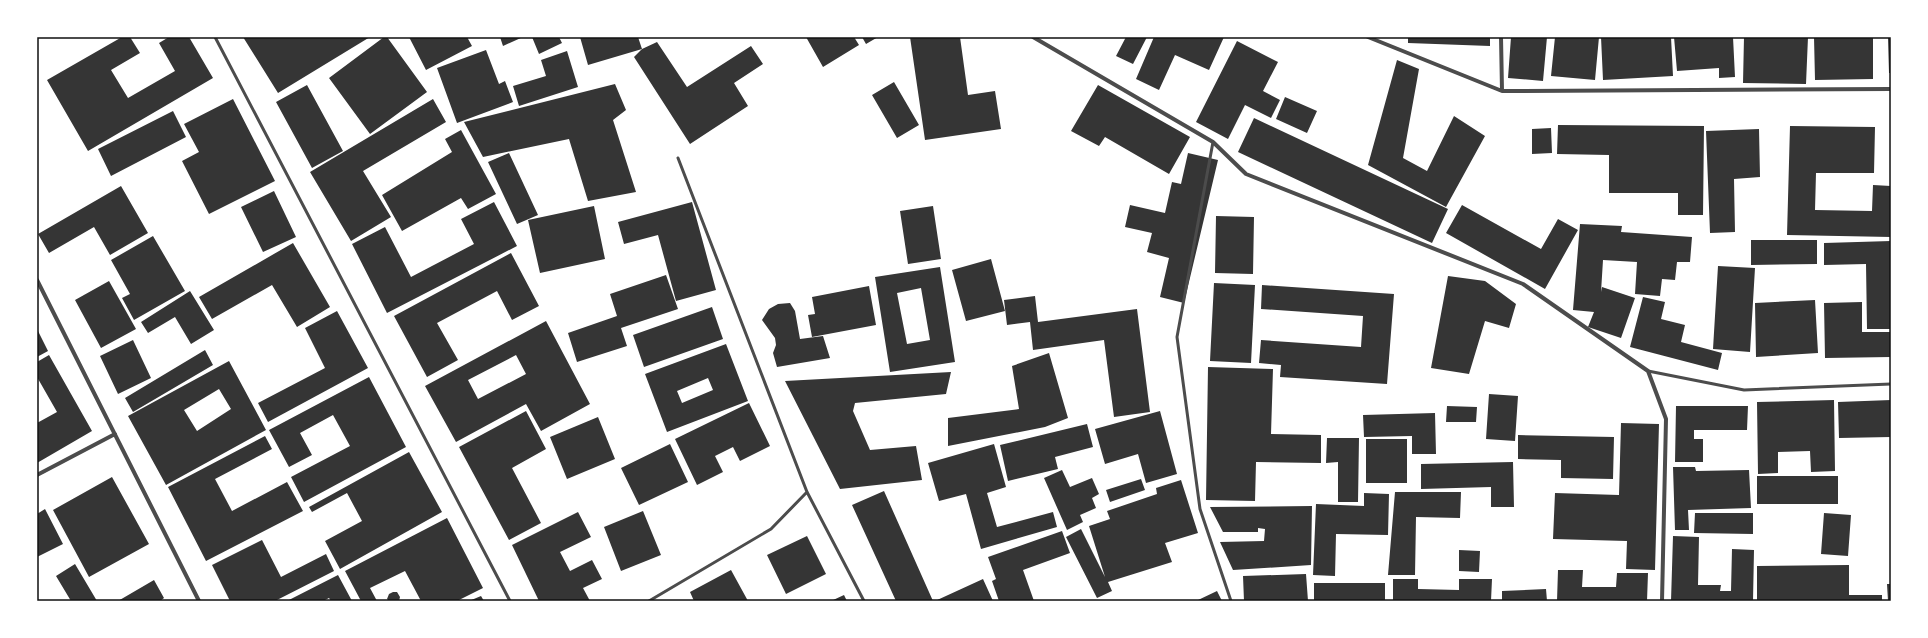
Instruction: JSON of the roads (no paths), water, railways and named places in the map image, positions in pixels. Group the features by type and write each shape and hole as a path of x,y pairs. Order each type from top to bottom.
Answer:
{"street":[{"path":"1033,37 1213,142 1246,174 1523,284 1648,371 1666,419 1662,601"},
{"path":"1368,37 1502,91 1891,89"},
{"path":"1501,37 1502,91"},
{"path":"37,280 199,601"},
{"path":"37,475 115,434"}],"lane":[{"path":"215,37 510,601"},
{"path":"1213,142 1177,337 1200,509 1231,601"},
{"path":"678,158 806,492 864,601"},
{"path":"1648,371 1744,390 1891,384"},
{"path":"649,601 771,529 806,492"}]}
